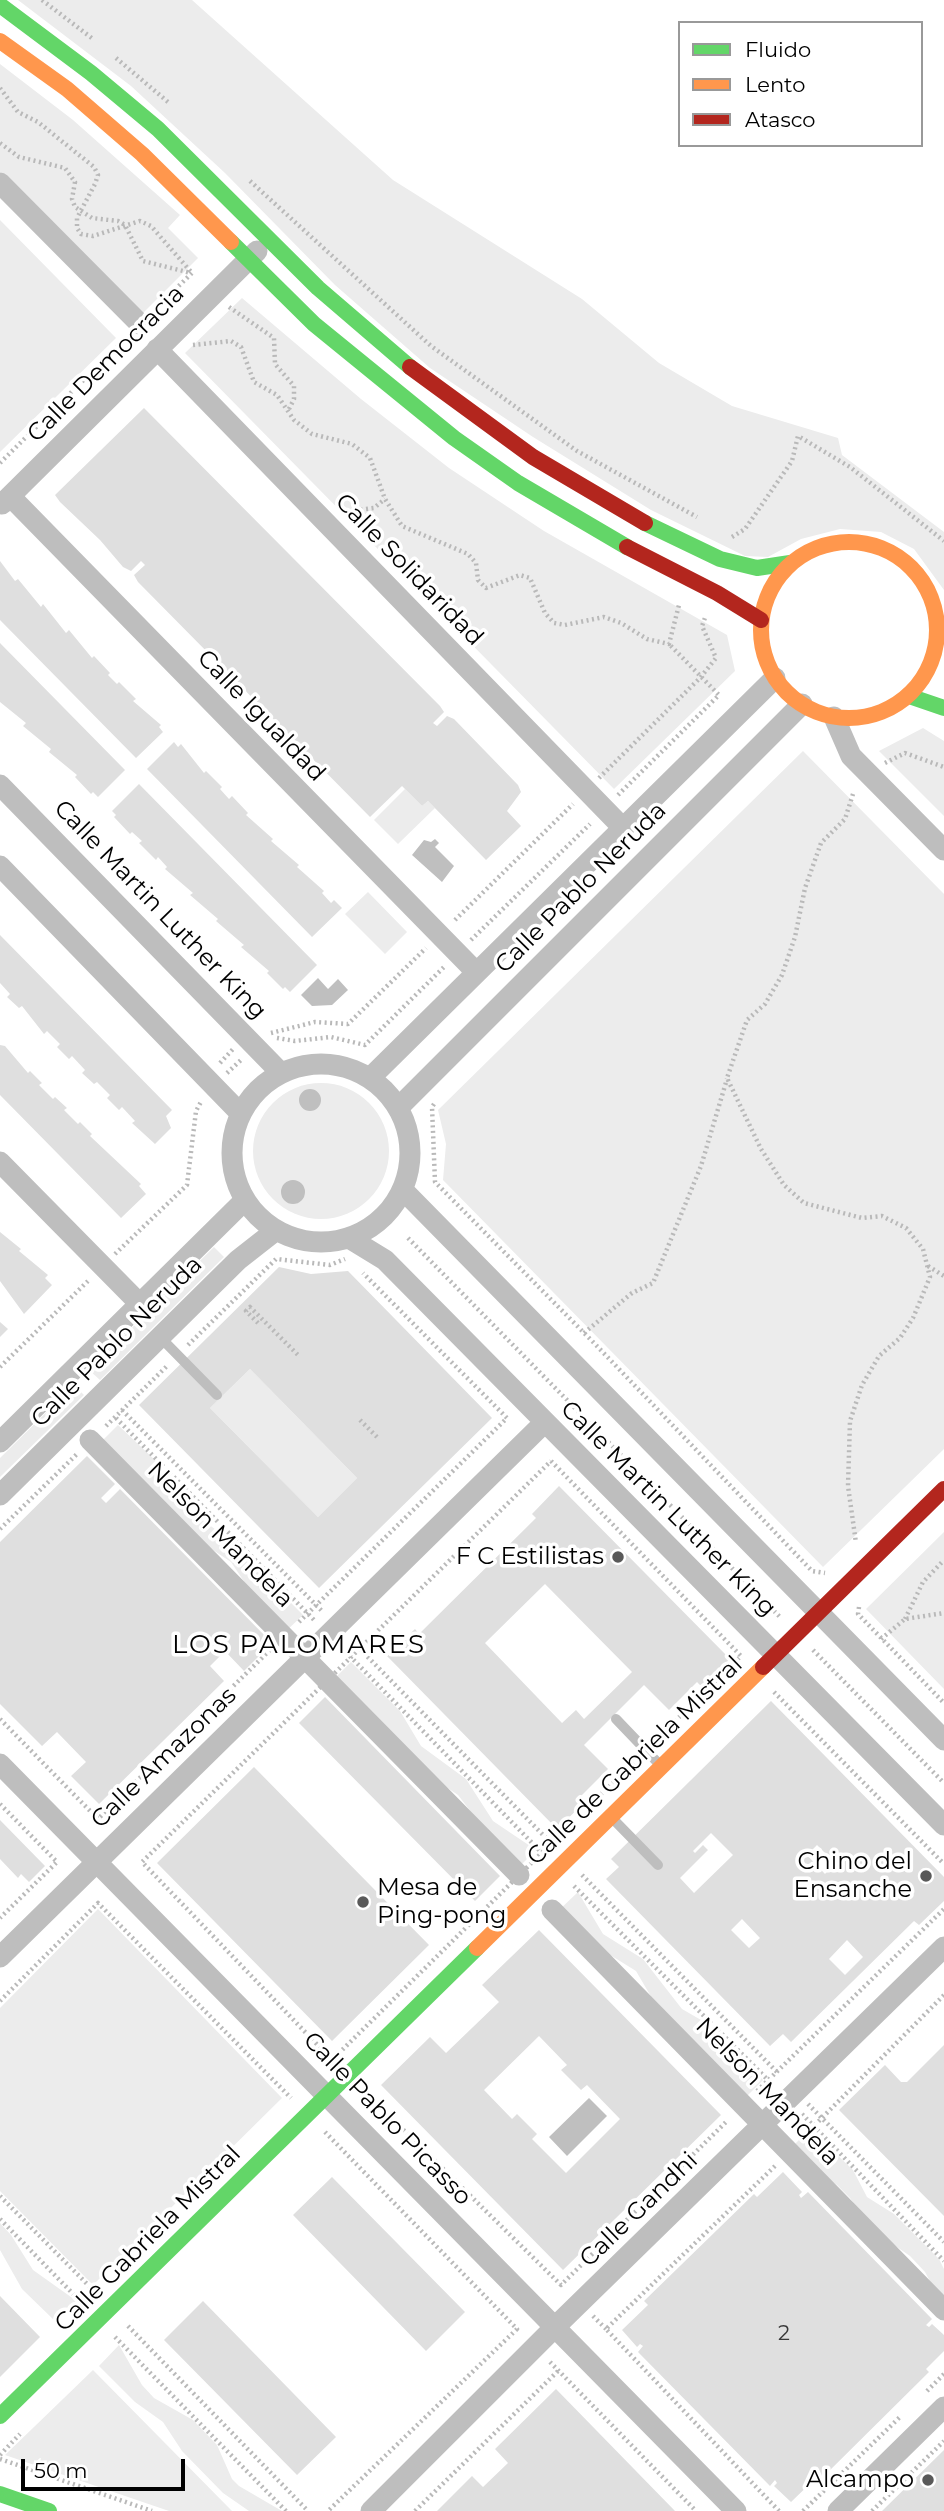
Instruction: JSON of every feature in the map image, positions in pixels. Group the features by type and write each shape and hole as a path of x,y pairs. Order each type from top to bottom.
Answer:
{"street":[{"path":"0,5 91,73 158,129 300,270 385,348 466,410 556,471 637,519 720,559 757,568 790,563"},
{"path":"0,41 67,89 142,154 314,324 387,387 464,446 518,483 626,547 717,593 761,620"},
{"path":"0,183 139,324"},
{"path":"247,259 256,251 300,270"},
{"name":"Calle Democracia","path":"5,500 247,259"},
{"name":"Calle Solidaridad","path":"157,349 623,828"},
{"name":"Calle Igualdad","path":"5,500 476,972"},
{"path":"840,541 868,543 894,553 915,570 931,593 938,620 940,652 909,696 886,710 861,718 834,717 802,704 775,678 763,650 761,620 766,599 776,580 790,563 813,548 840,541"},
{"name":"Calle Pablo Neruda","path":"370,1078 775,678"},
{"path":"909,696 944,708"},
{"name":"Calle Pablo Neruda","path":"398,1108 802,704"},
{"path":"834,717 851,756 944,850"},
{"name":"Calle Martin Luther King","path":"0,785 256,1039 281,1073"},
{"path":"0,866 241,1114"},
{"path":"326,1064 370,1078 398,1108 410,1149 396,1206 381,1220 349,1238 309,1241 275,1231 245,1200 232,1157 233,1135 241,1114 258,1090 281,1073 300,1065 326,1064"},
{"path":"0,1162 139,1303"},
{"name":"Calle Martin Luther King","path":"402,1190 944,1740"},
{"name":"Calle Pablo Neruda","path":"0,1441 245,1200"},
{"name":"Calle Pablo Neruda","path":"0,1495 238,1260 275,1231"},
{"name":"Calle Martin Luther King","path":"349,1238 386,1260 944,1825"},
{"name":"Calle Amazonas","path":"0,1957 333,1630 538,1415"},
{"name":"Nelson Mandela","path":"90,1440 519,1875"},
{"name":"Calle de Gabriela Mistral","path":"326,2094 563,1865 944,1489"},
{"name":"Calle Pablo Picasso","path":"0,1764 736,2511"},
{"name":"Nelson Mandela","path":"552,1910 944,2309"},
{"name":"Calle Gandhi","path":"371,2511 944,1947"},
{"name":"Calle Gabriela Mistral","path":"0,2416 326,2094"},
{"path":"838,2511 944,2407"},
{"path":"0,2494 49,2511"}],"lane":[{"path":"159,1336 217,1395"},
{"path":"616,1720 662,1767"},
{"path":"611,1817 658,1865"}],"path":[{"path":"42,0 97,43"},
{"path":"108,51 171,104"},
{"path":"0,88 18,112 38,122 93,167 98,175 80,213 77,228 81,233 93,236 140,221 150,226 192,273"},
{"path":"0,143 19,158 65,168 73,176 72,199 80,213 125,225 143,261 192,273"},
{"path":"240,171 299,228 431,346 577,451 705,521"},
{"path":"0,463 192,273"},
{"path":"228,306 274,338 275,364 294,386 294,398 288,411"},
{"path":"189,345 216,345 231,341 241,347 254,382 277,395 288,411 312,434 352,444 370,458 385,499 402,526 468,554 476,563 478,580 486,588 520,575 530,578 545,613 554,623 565,625 604,617 621,623 646,639 669,644 719,695 365,1045 331,1037 295,1041 256,1039 210,1082"},
{"path":"723,533 729,539 745,529 792,461 798,436 850,467 944,541"},
{"path":"329,526 359,510 374,508 385,499"},
{"path":"669,644 679,605"},
{"path":"0,1367 187,1185 196,1111 210,1082 256,1039 275,1030 315,1022 348,1024 700,678 716,658 702,626 710,608"},
{"path":"883,764 905,753 944,766"},
{"path":"584,1333 632,1293 653,1283 701,1166 747,1020 765,1004 782,975 795,937 805,888 821,843 845,819 853,794"},
{"path":"727,1078 761,1149 784,1185 804,1203 862,1218 882,1216 906,1228 923,1249 928,1266 930,1277 913,1318 900,1338 879,1356 862,1385 850,1421 848,1486 856,1547"},
{"path":"440,1098 432,1107 435,1182 595,1344 812,1571 829,1574"},
{"path":"368,1278 448,1197"},
{"path":"408,1238 944,1783"},
{"path":"0,1530 276,1259 330,1265 345,1258 353,1265"},
{"path":"928,1266 944,1276"},
{"path":"0,1719 98,1819 507,1418 360,1271"},
{"path":"258,1323 246,1311 250,1307 298,1355"},
{"path":"538,1415 553,1385 595,1344"},
{"path":"123,1411 317,1605 351,1656 563,1865 768,2080 820,2117 944,2242"},
{"path":"116,1418 308,1614 359,1648 550,1842 563,1865 584,1877 777,2073 813,2125 944,2261"},
{"path":"360,1420 372,1428 379,1439"},
{"path":"519,1875 332,2060 142,1863 551,1461 741,1656 550,1842"},
{"path":"905,1619 923,1582 944,1560"},
{"path":"859,1600 858,1615 944,1703"},
{"path":"814,1694 858,1653 905,1619 944,1613"},
{"path":"765,1700 775,1690 944,1864"},
{"path":"0,1804 57,1862 0,1918"},
{"path":"584,1877 593,1868"},
{"path":"0,2001 98,1903 291,2098 281,2108"},
{"path":"373,2082 363,2091 561,2285 944,1909"},
{"path":"779,2511 606,2329 788,2153 820,2117 944,1995"},
{"path":"314,2142 324,2132 517,2329 328,2511"},
{"path":"0,2196 308,2511"},
{"path":"0,2220 286,2511"},
{"path":"95,2292 105,2282"},
{"path":"107,2348 138,2317"},
{"path":"415,2511 558,2371 696,2511"},
{"path":"925,2393 944,2374"},
{"path":"803,2511 906,2411"},
{"path":"29,2426 0,2457 152,2511"},
{"path":"872,2511 944,2441"}],"shaded area":[{"path":"18,0 192,0 393,180 582,299 659,363 732,406 838,438 842,455 944,532 944,590 914,549 881,532 840,529 801,539 768,557 745,556 651,510 533,437 430,368 335,285 225,173 131,86"},
{"path":"0,64 73,120 180,215 168,228 198,258 141,315 0,172"},
{"path":"0,220 116,338 0,452"},
{"path":"242,298 361,399 449,468 544,531 727,635 735,671 614,789 185,353"},
{"path":"923,728 944,741 944,816 879,751"},
{"path":"803,751 944,894 944,1449 823,1567 443,1180 446,1144 438,1110"},
{"path":"405,789 422,806 428,801 435,808 398,844 374,820"},
{"path":"435,839 439,843 435,847 454,866 442,882 412,855 424,840 431,842"},
{"path":"368,892 407,932 385,954 345,914"},
{"path":"318,978 328,989 338,979 348,990 332,1005 312,1006 301,995"},
{"path":"321,1083 347,1088 369,1103 384,1125 389,1151 384,1177 369,1199 347,1214 321,1219 295,1214 273,1199 258,1177 253,1151 258,1125 273,1103 295,1088"},
{"path":"306,1089 314,1089 321,1096 321,1104 314,1111 306,1111 299,1104 299,1096"},
{"path":"293,1180 301,1184 305,1192 301,1200 293,1204 285,1200 281,1192 285,1184"},
{"path":"214,1247 224,1257 100,1380 89,1370"},
{"path":"250,1369 357,1478 318,1517 210,1408"},
{"path":"74,1385 84,1395 0,1477 0,1458"},
{"path":"118,1425 156,1461 185,1507 227,1538 303,1615 284,1633 267,1616 231,1562 207,1546 102,1441"},
{"path":"944,1532 944,1689 866,1609"},
{"path":"351,1662 400,1711 421,1746 466,1779 493,1821 536,1850 516,1870 458,1795 418,1768 335,1678"},
{"path":"578,1892 603,1934 643,1959 682,2009 708,2024 763,2080 746,2097 660,2012 636,1971 578,1935 557,1912"},
{"path":"98,1909 282,2098 93,2285 0,2191 0,2008"},
{"path":"589,2098 607,2116 567,2156 549,2137"},
{"path":"810,2129 853,2170 867,2197 894,2214 939,2259 944,2269 944,2307 925,2272 910,2256 871,2229 850,2198 837,2185 801,2162 790,2149"},
{"path":"0,2223 11,2235 33,2270 78,2302 56,2322 22,2289 0,2250"},
{"path":"119,2345 142,2385 154,2398 193,2420 217,2445 232,2479 239,2486 282,2511 249,2511 223,2493 182,2451 163,2422 135,2402 99,2366"},
{"path":"93,2370 232,2511 169,2511 5,2455"}],"building":[{"path":"144,408 440,706 444,712 433,723 437,726 447,716 454,719 518,785 521,792 507,811 521,826 486,860 428,801 422,806 402,786 370,817 138,582 134,575 145,565 141,561 131,571 123,567 100,540 60,502 55,495"},
{"path":"0,561 15,581 18,579 41,607 43,604 66,633 69,630 92,658 94,656 110,673 108,675 136,699 133,701 161,725 159,727 163,732 136,758 0,620"},
{"path":"0,643 125,770 98,797 93,792 91,794 75,777 77,775 49,752 51,749 23,726 26,723 0,702"},
{"path":"174,742 178,747 181,744 204,773 206,771 222,787 220,789 229,799 232,796 248,813 246,815 273,839 271,841 324,891 322,893 331,903 334,900 342,908 312,937 147,769"},
{"path":"139,784 317,965 290,992 285,987 283,989 267,973 269,971 241,947 244,945 190,895 193,893 165,869 167,867 158,857 156,860 139,843 142,841 132,832 130,834 114,817 116,815 112,811"},
{"path":"0,935 172,1110 166,1116 171,1128 155,1144 132,1123 135,1121 122,1107 119,1110 107,1098 110,1095 97,1082 94,1084 82,1073 85,1070 72,1056 69,1059 57,1047 60,1044 47,1031 44,1034 22,1006 19,1008 7,997 10,994 0,983"},
{"path":"0,1045 5,1046 28,1073 30,1071 42,1083 39,1085 67,1108 64,1110 78,1124 80,1122 92,1134 90,1136 141,1184 139,1186 146,1194 121,1218 0,1095"},
{"path":"0,1232 48,1275 45,1278 52,1285 24,1314 0,1281"},
{"path":"279,1267 311,1274 348,1271 492,1418 319,1588 139,1405","holes":["250,1369 357,1478 318,1517 210,1408"]},
{"path":"0,1322 8,1329 0,1337"},
{"path":"87,1456 115,1484 101,1498 106,1503 120,1489 272,1643 244,1671 225,1651 210,1666 224,1681 99,1804 71,1776 86,1762 57,1732 42,1746 0,1704 0,1542"},
{"path":"559,1486 730,1659 702,1687 697,1682 669,1710 644,1685 584,1745 608,1769 580,1797 585,1802 557,1829 387,1656 415,1629 419,1634 536,1518 532,1514","holes":["545,1584 632,1672 584,1719 576,1710 562,1723 485,1643"]},
{"path":"325,1697 500,1876 475,1901 299,1723"},
{"path":"771,1701 944,1877 944,1901 919,1925 914,1921 791,2042 783,2034 770,2046 606,1879 619,1867 611,1859","holes":["711,1833 733,1855 694,1893 680,1878 708,1850 703,1845 695,1853 693,1851","817,1845 835,1863 825,1874 807,1855","742,1919 760,1938 749,1948 731,1930","847,1940 863,1957 845,1975 829,1959"]},
{"path":"254,1767 429,1945 332,2041 157,1863"},
{"path":"0,1820 45,1866 29,1882 21,1874 18,1878 0,1859"},
{"path":"539,1930 721,2115 563,2270 381,2085 430,2037 446,2053 499,2002 482,1985","holes":["539,2036 567,2065 561,2070 581,2090 587,2085 620,2119 566,2173 532,2139 537,2134 517,2114 512,2119 484,2090"]},
{"path":"944,2045 944,2216 839,2110 885,2065 901,2082 907,2082"},
{"path":"783,2172 802,2192 799,2195 801,2198 808,2192 932,2319 926,2325 929,2327 932,2324 944,2335 944,2351 926,2369 929,2372 820,2480 817,2477 791,2502 774,2486 777,2483 775,2480 770,2486 638,2352 643,2346 640,2344 637,2347 622,2330 648,2305 644,2301 754,2194 757,2197"},
{"path":"332,2177 465,2312 426,2351 293,2215"},
{"path":"0,2296 40,2337 0,2377"},
{"path":"203,2301 336,2437 297,2475 164,2340"},
{"path":"556,2389 675,2511 437,2511 472,2476 483,2487 508,2463 495,2449"},
{"name":"Alcampo","path":"944,2450 944,2511 882,2511"}],"traffic: fast":[{"path":"0,5 91,73 158,129 318,288 410,367"},
{"path":"231,242 314,324 454,438 518,483 627,547"},
{"path":"645,523 720,559 757,568 790,563"},
{"path":"909,696 944,708"},
{"path":"0,2416 477,1948"},
{"path":"0,2494 49,2511"}],"traffic: slow":[{"path":"0,41 67,89 142,154 231,242"},
{"path":"849,542 883,548 911,568 931,596 937,630 931,664 911,692 883,712 849,718 815,712 787,692 767,664 761,630 767,596 787,568 815,548 849,542"},
{"path":"477,1948 763,1667"}],"traffic: jam":[{"path":"410,367 533,457 645,523"},
{"path":"627,547 717,593 761,620"},
{"path":"763,1667 944,1489"}],"place":[{"name":"F C Estilistas","path":"618,1557"},
{"name":"Chino del Ensanche","path":"926,1876"},
{"name":"Mesa de Ping-pong","path":"363,1902"},
{"name":"Alcampo","path":"928,2480"}],"district":[{"name":"LOS PALOMARES","path":"299,1645"}]}
